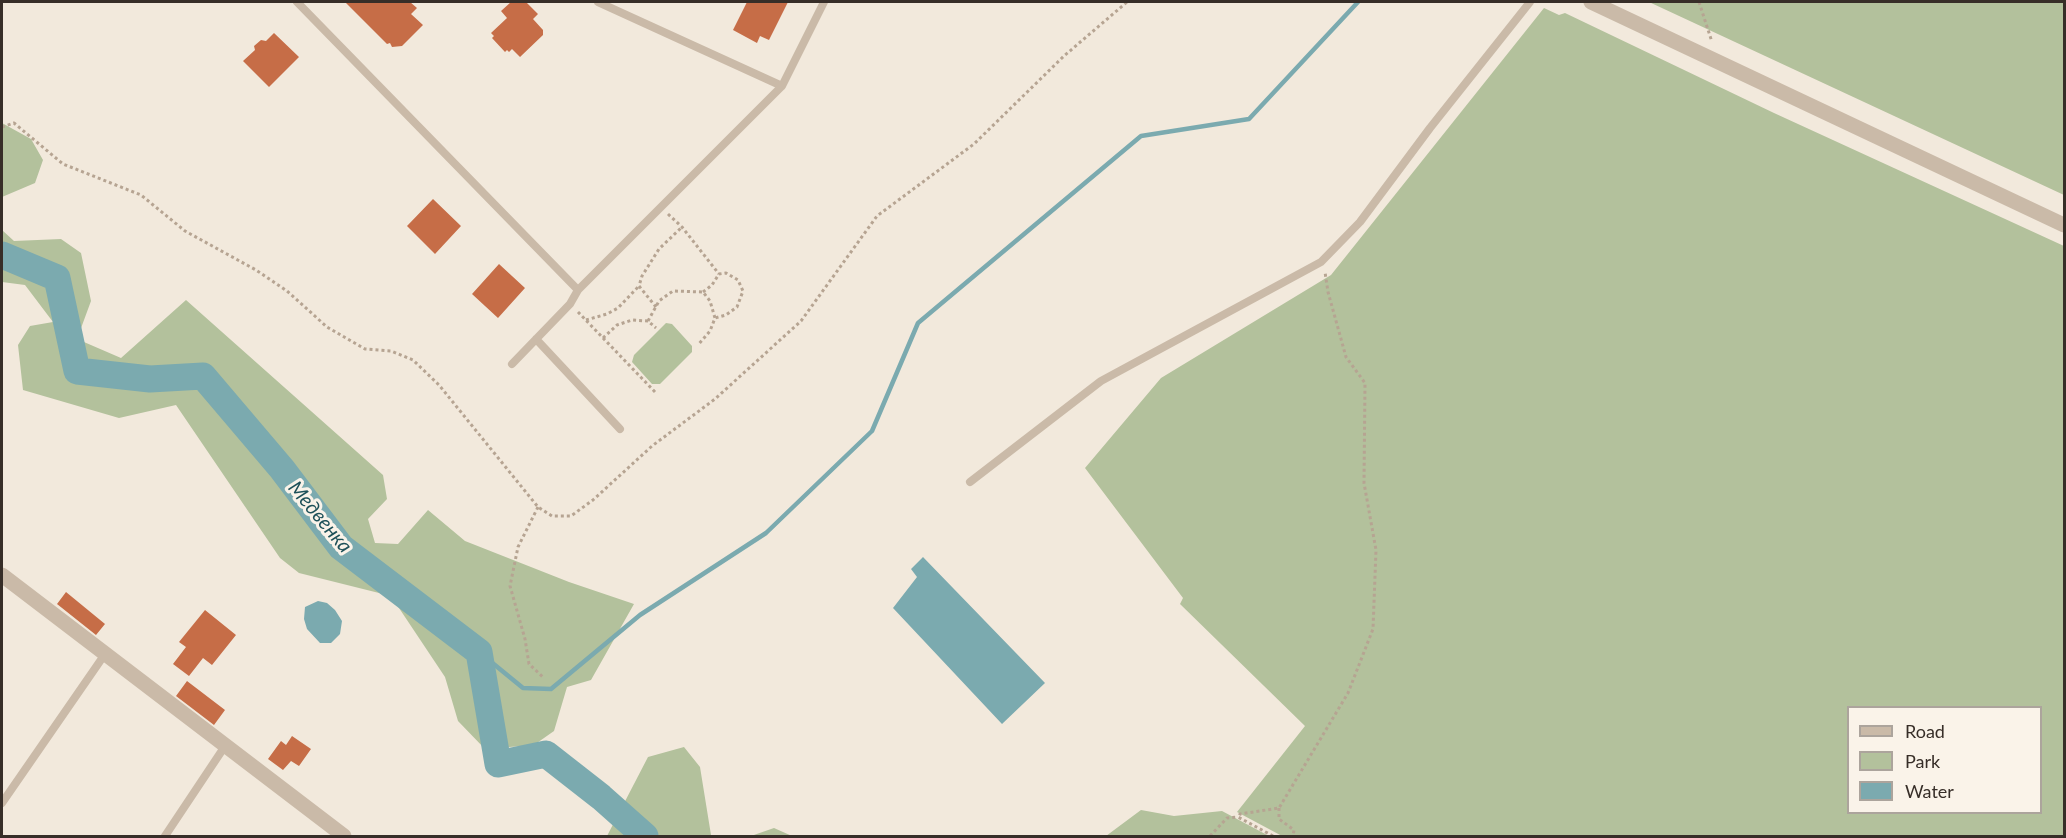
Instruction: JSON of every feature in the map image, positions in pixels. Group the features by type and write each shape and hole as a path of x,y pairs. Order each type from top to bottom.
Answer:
{"street":[{"path":"1591,2 2064,225"},
{"path":"2,575 344,837"}],"lane":[{"path":"297,2 578,290"},
{"path":"598,2 782,86"},
{"path":"512,364 570,304 578,290 782,86 824,2"},
{"path":"970,482 1101,381 1321,262 1360,222 1430,128 1530,2"},
{"path":"536,339 620,429"},
{"path":"2,803 105,654"},
{"path":"165,837 225,746"}],"path":[{"path":"2,127 14,123 63,164 141,195 185,231 256,270 287,291 327,327 365,349 391,351 413,360 439,385 538,507 552,516 571,516 593,500 652,446 715,399 801,321 877,216 974,144 1064,56 1127,2"},
{"path":"1699,2 1718,61"},
{"path":"661,207 682,227 719,274"},
{"path":"586,320 618,308 639,286 653,257 682,227"},
{"path":"1293,837 1294,830 1279,819 1279,808 1348,693 1373,629 1376,550 1364,483 1365,383 1346,357 1328,292 1327,277 1321,262"},
{"path":"648,321 660,301 673,291 703,291 712,285 719,274 726,273 738,280 743,291 737,307 726,315 715,318"},
{"path":"639,286 656,307"},
{"path":"698,345 710,331 715,318 710,301 703,291"},
{"path":"570,304 656,393"},
{"path":"603,338 616,325 633,320 648,321 656,328"},
{"path":"538,507 518,547 510,586 525,639 529,664 544,678"},
{"path":"1210,837 1227,818 1279,808"},
{"path":"1238,817 1273,837"}],"green space":[{"path":"1649,2 2064,2 2064,195"},
{"path":"1544,8 1559,15 1565,13 1774,113 2064,246 2064,836 1282,836 1237,812 1305,726 1180,604 1183,598 1085,468 1161,378 1331,275"},
{"path":"2,123 31,139 43,160 35,183 2,197"},
{"path":"2,230 14,241 61,239 81,253 91,301 77,339 121,358 186,300 383,475 387,499 368,519 375,543 398,544 428,510 465,541 569,582 634,604 591,680 567,687 554,731 534,745 485,749 458,721 445,677 391,596 299,573 280,558 176,405 119,418 23,390 18,345 30,326 53,322 25,285 2,282"},
{"path":"666,323 672,324 692,346 692,352 660,384 652,384 632,362 634,355"},
{"path":"684,747 700,767 711,835 715,836 607,836 648,757"},
{"path":"1141,810 1174,816 1222,811 1269,836 1106,836"},
{"path":"774,828 792,836 751,836"}],"water":[{"path":"923,557 1045,683 1002,724 893,608 917,577 911,569"},
{"path":"318,601 327,603 342,621 340,634 331,643 320,643 307,629 304,619 305,607"}],"building":[{"path":"345,2 410,2 417,8 411,14 423,25 402,46 392,47"},
{"path":"511,2 526,2 538,14 533,19 543,30 543,35 520,57 512,49 505,52 492,38 494,36 491,33 507,18 501,11"},
{"path":"747,2 788,2 769,40 760,36 757,43 733,30"},
{"path":"274,33 299,57 269,87 243,61 255,50 254,46 261,40 266,41"},
{"path":"433,199 461,226 435,254 407,226"},
{"path":"499,264 525,288 498,318 472,294"},
{"path":"66,592 105,624 96,635 57,604"},
{"path":"205,610 236,635 212,665 203,658 189,676 173,664 186,647 179,642"},
{"path":"187,681 225,710 214,725 176,696"},
{"path":"292,736 311,749 299,766 291,761 283,770 268,759 281,741 286,745"}],"waterway":[{"path":"479,652 523,688 551,689 640,615 766,533 872,431 918,323 1141,136 1249,119 1358,2"},
{"name":"Медвенка","path":"2,255 57,278 77,371 150,379 203,376 282,469 341,547 479,652 498,764 546,754 601,797 645,836"}]}
